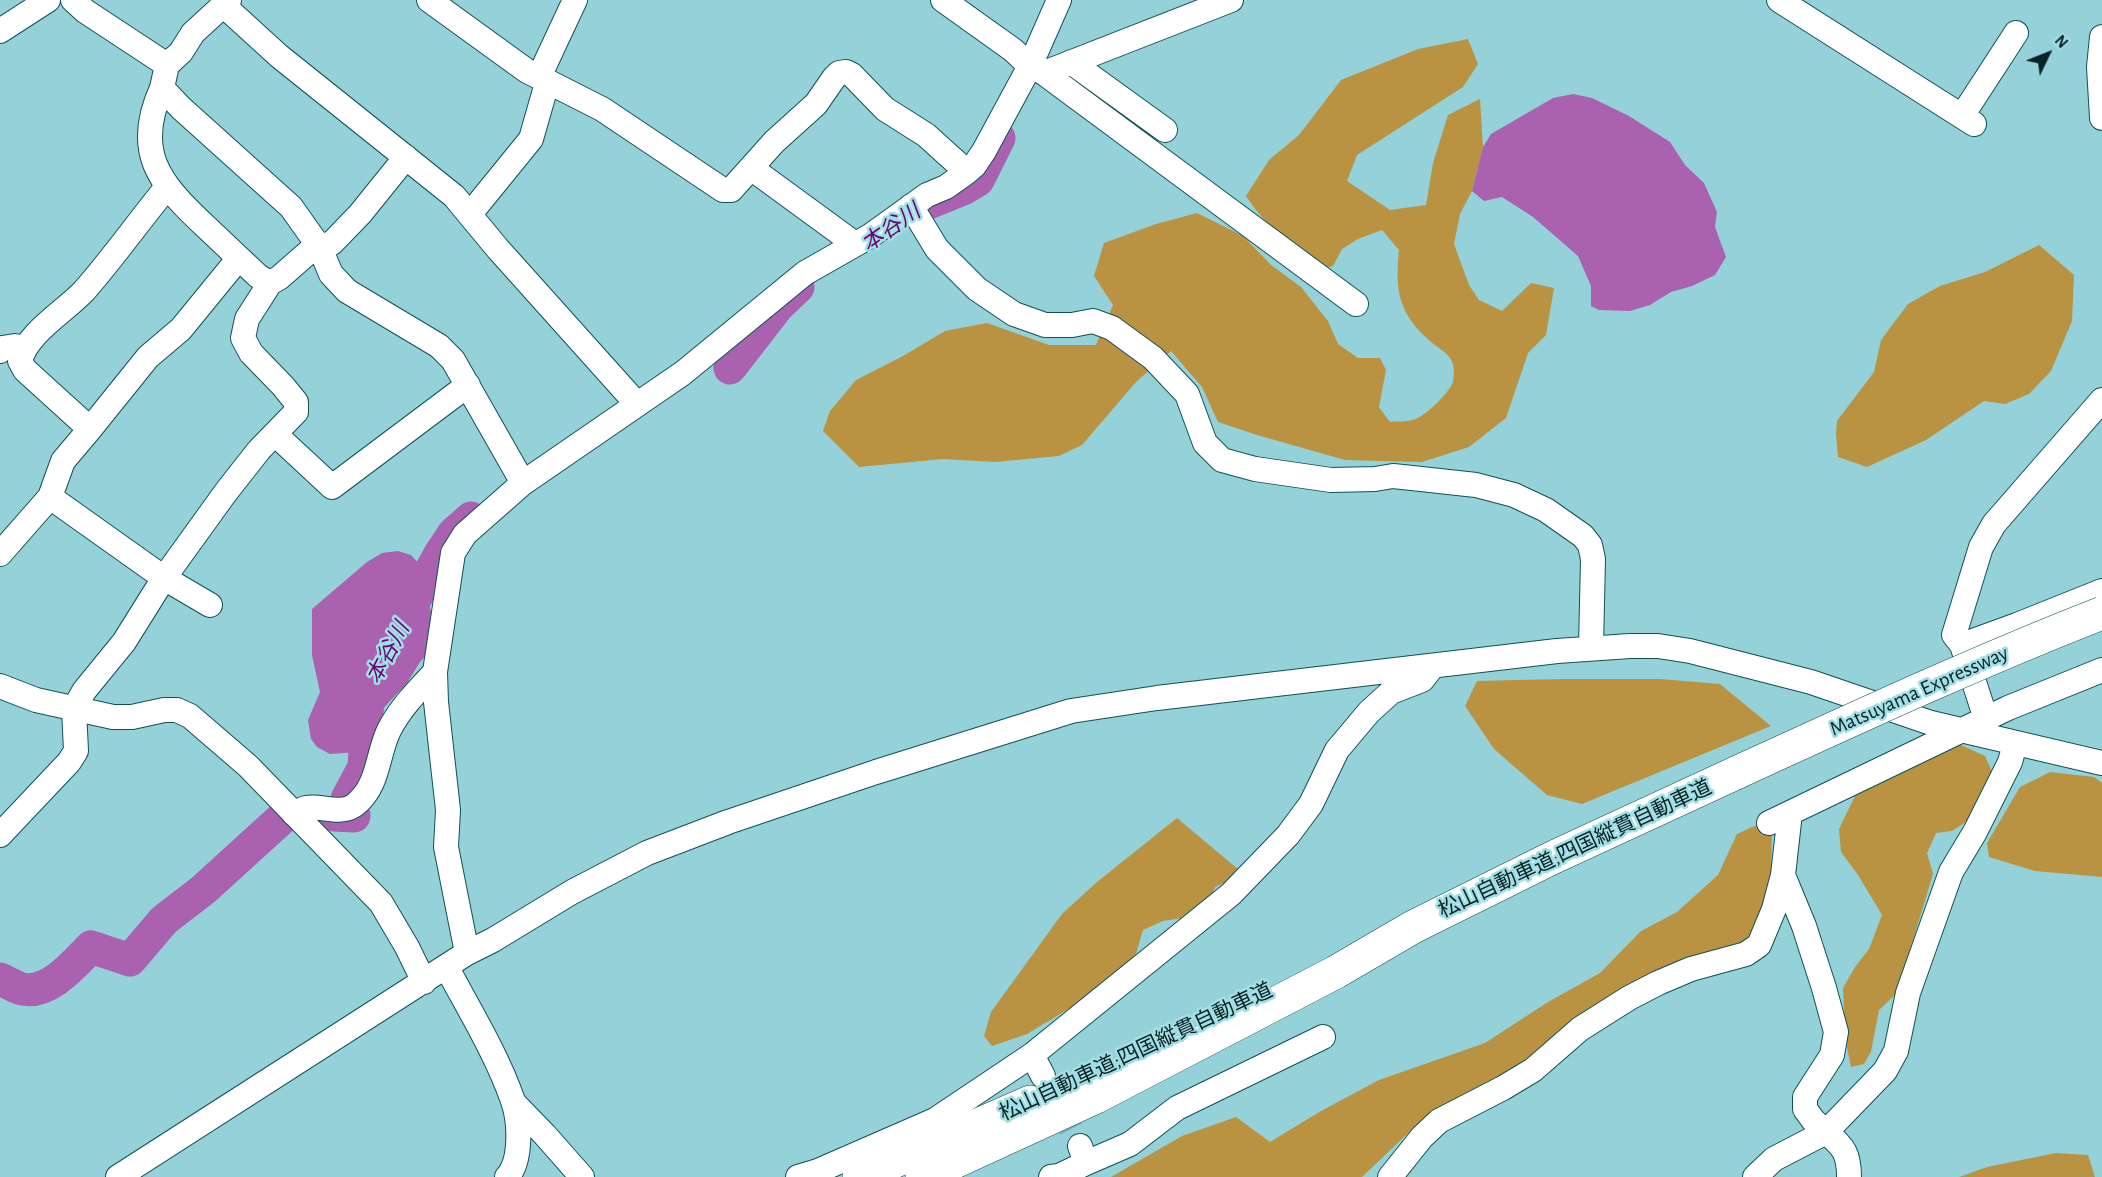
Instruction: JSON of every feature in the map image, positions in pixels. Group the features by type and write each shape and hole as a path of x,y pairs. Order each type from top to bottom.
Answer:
{"highway":[{"name":"Matsuyama Expressway","path":"1738,772 2054,632 2102,613"},
{"name":"松山自動車道;四国縦貫自動車道","path":"922,1177 1096,1096 1315,982 1413,927 1554,857 1738,772"},
{"name":"松山自動車道;四国縦貫自動車道","path":"859,1177 1088,1077 1331,961 1413,927"}],"street":[{"path":"0,31 48,0"},
{"path":"73,0 164,77 181,108 291,207 320,248 331,274 338,283 347,291 440,346 453,360 523,483"},
{"path":"429,0 527,71 602,109 723,190 731,190 774,142 816,104 834,78 839,73 846,72 852,75 885,109 926,135 967,172"},
{"path":"470,214 531,139 543,80 575,0"},
{"path":"943,0 1356,304"},
{"path":"467,953 446,847 448,810 436,702 435,672 453,553 465,534 523,483 684,373 806,273 870,236 927,195 961,178 974,166 1037,69 1059,0"},
{"path":"1037,69 1071,62 1231,0"},
{"path":"1779,0 1968,120 2016,33"},
{"path":"270,283 258,276 180,203 167,187 150,148 153,108 164,77 193,33 226,3 279,56 454,196 498,249 637,404"},
{"path":"2102,37 2099,67 2102,118"},
{"path":"1071,62 1165,130"},
{"path":"0,835 69,762 76,751 74,709 84,691 124,642 164,578 226,492 259,450 296,412 296,402 251,353 243,338 247,319 270,283 311,250 332,243 406,157"},
{"path":"751,168 855,244"},
{"path":"90,429 25,370 11,351 49,324 83,291 167,187"},
{"path":"910,206 937,249 977,289 1014,314 1045,325 1072,325 1094,321 1112,328 1153,358 1187,394 1205,443 1222,460 1255,469 1331,480 1375,479 1393,476 1476,485 1514,495 1546,510 1583,536 1590,545 1593,559 1591,647"},
{"path":"0,554 50,497 63,461 148,357 181,329 239,258"},
{"path":"275,434 332,487 468,385"},
{"path":"1986,719 1962,645 1954,635 1981,547 1994,524 2102,400"},
{"path":"50,497 164,578 210,605"},
{"path":"1962,645 2102,591"},
{"path":"118,1177 447,968 467,953 493,940 572,892 647,853 728,822 855,779 1071,711 1157,698 1591,647 1658,646 1690,651 1811,682 1962,732 2102,764"},
{"path":"798,1177 934,1120 1032,1055 1232,894 1288,835 1311,804 1336,750 1369,712 1391,692 1422,680 1432,666"},
{"path":"1390,1177 1438,1121 1533,1070 1572,1035 1600,1016 1658,983 1691,969 1746,954 1759,945 1774,909 1783,875 1780,818 1986,719 2102,670"},
{"path":"294,814 304,808 321,807 341,811 354,806 367,792 375,777 388,731 401,710 435,672"},
{"path":"0,686 36,700 113,717 132,717 164,710 177,710 190,716 248,766 381,903 424,982"},
{"path":"1755,1177 1774,1160 1826,1132 1885,1071 1896,1051 1908,993 1951,872 1975,832 2010,762 2015,744"},
{"path":"1783,875 1804,926 1836,1032 1832,1055 1805,1097 1805,1109 1846,1153 1849,1162 1849,1177"},
{"path":"447,968 490,1049 514,1103 519,1149 513,1171 507,1177"},
{"path":"1051,1177 1059,1176 1083,1154 1130,1144 1177,1108 1323,1037"},
{"path":"1032,1055 1043,1076"},
{"path":"514,1103 582,1177"}],"shaded area":[{"path":"1468,39 1478,64 1463,87 1357,155 1347,181 1390,210 1426,205 1433,163 1448,115 1480,99 1483,147 1472,191 1460,214 1454,244 1469,285 1479,300 1502,311 1531,283 1554,288 1546,335 1528,353 1506,418 1469,447 1422,462 1345,460 1257,435 1218,422 1202,387 1171,351 1136,382 1082,445 1059,456 995,462 943,459 859,467 823,431 830,411 856,380 945,331 987,323 1049,345 1096,345 1113,305 1094,276 1104,243 1156,224 1197,213 1243,236 1271,265 1301,287 1328,321 1338,344 1358,358 1380,358 1386,370 1379,407 1390,422 1410,421 1418,418 1436,404 1451,387 1453,366 1449,357 1419,331 1405,310 1399,289 1399,250 1382,230 1358,239 1342,249 1333,266 1320,270 1271,227 1246,196 1269,160 1299,135 1341,80 1418,49"},
{"path":"2039,245 2074,275 2072,321 2051,371 2029,394 2005,404 1984,401 1926,440 1867,467 1838,457 1837,421 1874,372 1881,340 1908,304 1940,286 1985,272"},
{"path":"1660,679 1720,684 1771,726 1582,804 1547,795 1494,749 1465,706 1477,681"},
{"path":"1959,744 1985,756 1993,774 1967,821 1952,831 1936,833 1927,853 1933,874 1897,993 1879,1010 1871,1052 1864,1064 1851,1067 1845,1037 1843,988 1869,949 1882,915 1841,852 1839,829 1856,794"},
{"path":"2050,772 2094,777 2102,783 2102,877 2035,871 1989,857 1987,843 2020,787"},
{"path":"1177,818 1239,870 1233,879 1215,887 1208,908 1194,916 1163,921 1143,930 1135,957 1075,1005 1027,1034 992,1046 984,1036 991,1012 1062,914 1097,882"},
{"path":"1772,818 1771,889 1750,941 1642,986 1502,1074 1425,1117 1362,1177 1111,1177 1182,1136 1236,1117 1270,1142 1379,1080 1485,1043 1548,1002 1600,973 1641,931 1677,912 1718,875 1737,834"},
{"path":"2056,1153 2088,1155 2095,1177 1959,1177 1987,1167"}],"water":[{"path":"1573,94 1592,98 1629,116 1670,142 1685,165 1704,183 1717,212 1715,227 1726,257 1715,275 1692,286 1671,292 1650,305 1630,311 1599,310 1591,306 1591,286 1578,256 1533,217 1502,197 1484,201 1472,191 1483,147 1491,134 1553,98"},
{"path":"398,551 411,555 420,565 425,581 433,623 429,652 407,683 379,713 370,726 365,743 357,752 330,754 317,747 311,739 308,720 320,692 312,655 312,609 367,562 382,553"}],"waterway":[{"name":"本谷川","path":"926,204 963,189 978,180 999,138"},
{"name":"本谷川","path":"730,368 778,306 798,287"},
{"name":"本谷川","path":"404,619 440,554 454,533 471,518"},
{"name":"本谷川","path":"334,815 354,816 347,799 364,767 368,698"},
{"name":"本谷川","path":"0,979 22,989 32,990 42,987 61,976 91,947 130,960 164,920 203,890 281,819"}],"tunnel":[{"path":"1043,1076 1080,1146"}]}
